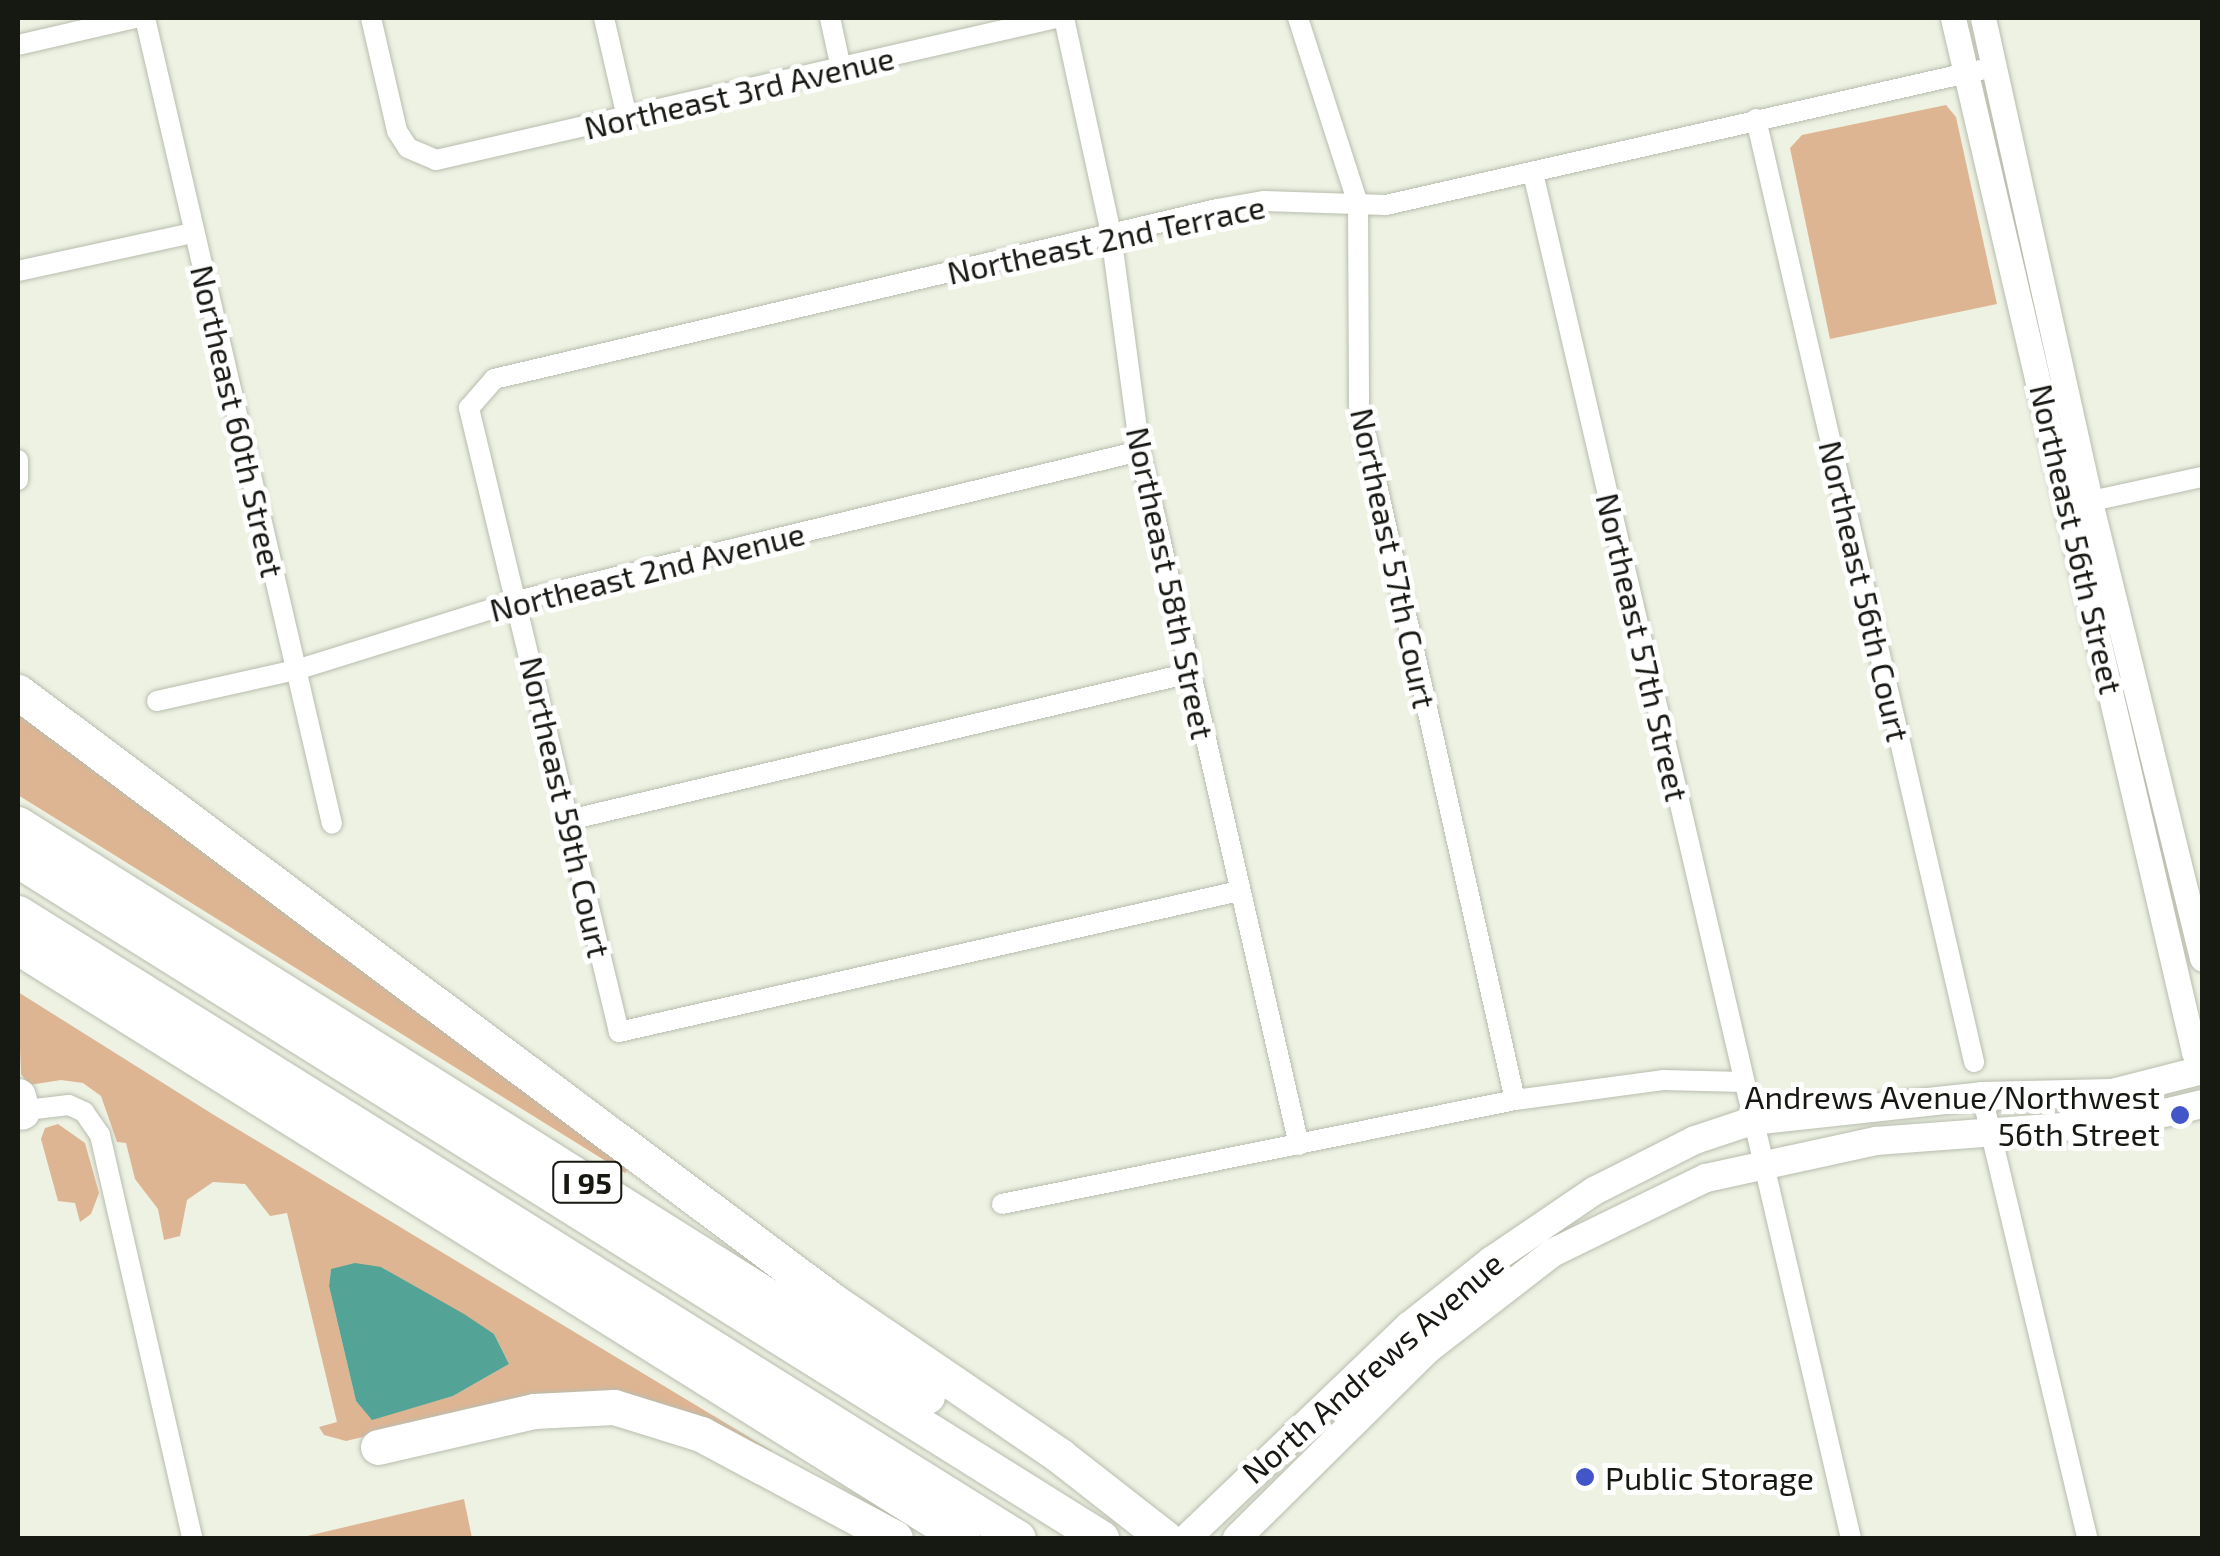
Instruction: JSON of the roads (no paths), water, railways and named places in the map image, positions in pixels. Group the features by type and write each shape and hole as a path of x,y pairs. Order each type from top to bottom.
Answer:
{"highway":[{"path":"18,692 834,1301 1060,1456 1165,1538"},
{"name":"I 95","path":"18,824 1157,1538"},
{"path":"18,860 1101,1538"},
{"path":"18,913 1018,1538"},
{"path":"18,947 962,1538"},
{"path":"378,1447 534,1410 614,1407 701,1434 895,1538"}],"main road":[{"name":"North Andrews Avenue","path":"1188,1538 1248,1475 1409,1326 1537,1225 1680,1148 1752,1121 1982,1096 2112,1094 2202,1070"},
{"name":"North Andrews Avenue","path":"1238,1538 1428,1349 1552,1252 1706,1178 1876,1141 2126,1122 2202,1104"}],"street":[{"path":"18,45 135,18"},
{"name":"Northeast 60th Street","path":"146,18 332,824"},
{"name":"Northeast 3rd Avenue","path":"371,18 397,131 422,156 453,159 1056,18"},
{"path":"604,18 627,118"},
{"path":"830,18 841,68"},
{"name":"Northeast 58th Street","path":"1064,18 1112,234 1140,451 1299,1145"},
{"name":"Northeast 57th Court","path":"1298,18 1358,204 1359,405 1515,1100"},
{"name":"Northeast 56th Street","path":"1954,18 1965,73 2202,958"},
{"name":"Northeast 56th Street","path":"1983,18 2194,1052 2202,1058"},
{"name":"Northeast 2nd Terrace","path":"468,408 494,378 1112,234 1264,201 1386,205 1992,67"},
{"name":"Northeast 56th Court","path":"1756,120 1974,1062"},
{"name":"Northeast 57th Street","path":"1533,173 1851,1538"},
{"path":"18,271 194,233"},
{"name":"Northeast 59th Court","path":"468,408 518,601 619,1032 1239,891"},
{"name":"Northeast 2nd Avenue","path":"157,701 296,670 518,601 1140,451"},
{"path":"18,460 18,480"},
{"path":"2080,504 2202,477"},
{"path":"568,820 1190,673"},
{"path":"1002,1204 1515,1100 1663,1080 1744,1082"},
{"path":"1982,1096 2087,1538"},
{"path":"18,1109 69,1105 84,1112 100,1135 192,1538"}],"water":[{"path":"355,1263 381,1267 464,1314 494,1334 509,1364 453,1396 372,1420 356,1401 329,1286 331,1269"}],"place":[{"name":"Andrews Avenue/Northwest 56th Street","path":"2180,1115"},
{"name":"Public Storage","path":"1585,1477"}]}
